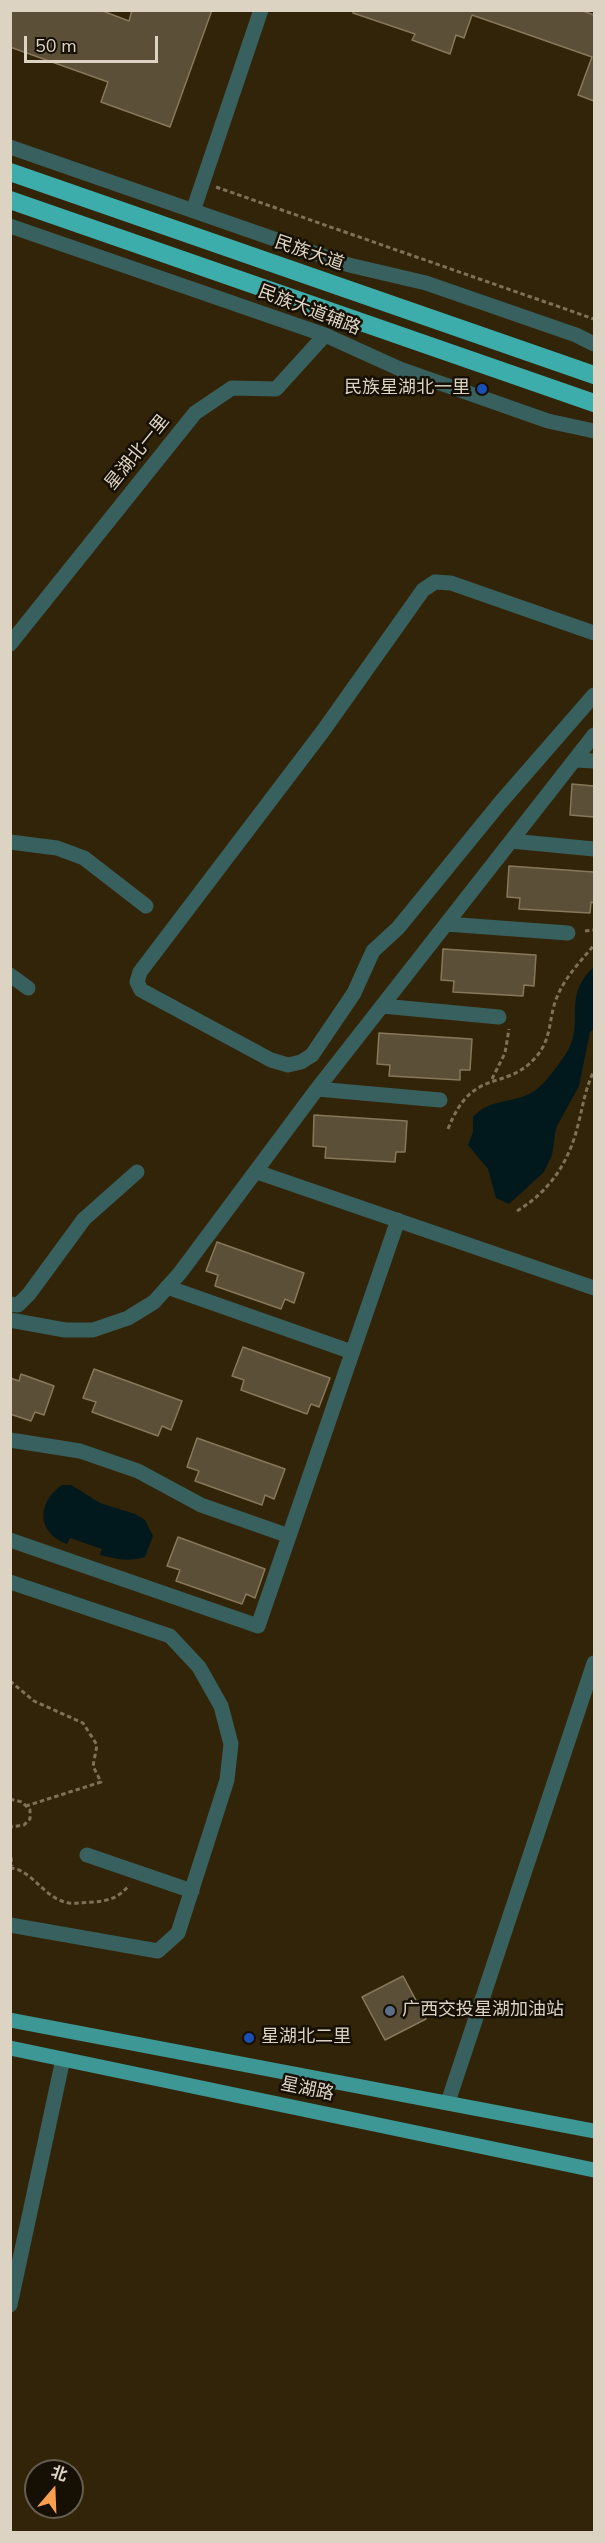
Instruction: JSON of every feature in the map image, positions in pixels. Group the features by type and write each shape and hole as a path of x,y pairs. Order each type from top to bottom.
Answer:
{"highway":[{"name":"民族大道","path":"10,172 594,375"},
{"path":"10,200 594,403"}],"main road":[{"name":"星湖路","path":"10,2020 594,2131"},
{"name":"星湖路","path":"10,2049 594,2170"}],"street":[{"path":"193,211 261,10"},
{"path":"10,147 349,265 426,283 576,335 594,344"},
{"name":"民族大道辅路","path":"10,226 325,335 411,373 548,421 594,431"},
{"name":"星湖北一里","path":"10,644 195,413 232,388 276,389 325,335"},
{"path":"594,633 451,583 435,582 423,590 316,740 140,972 137,982 141,990 272,1060 288,1065 307,1059 354,993 373,951 398,928 500,802 594,695"},
{"path":"10,1320 65,1330 93,1330 128,1318 154,1302 168,1287 257,1172 317,1089 594,735"},
{"path":"575,760 594,761"},
{"path":"511,841 594,849"},
{"path":"10,842 57,848 84,858 146,906"},
{"path":"447,924 568,933"},
{"path":"10,975 28,988"},
{"path":"382,1006 500,1017"},
{"path":"317,1089 440,1100"},
{"path":"10,1304 18,1305 29,1294 84,1219 137,1172"},
{"path":"257,1172 594,1288"},
{"path":"10,1540 258,1626 398,1220"},
{"path":"168,1287 352,1352"},
{"path":"10,1440 80,1451 138,1471 201,1505 289,1536"},
{"path":"10,1582 170,1636 199,1667 221,1706 231,1744 227,1780 178,1933 158,1952 10,1925"},
{"path":"448,2102 594,1663"},
{"path":"87,1855 192,1891"},
{"path":"10,2305 63,2059"}],"path":[{"path":"204,183 594,319"},
{"path":"448,1129 460,1104 472,1089 517,1070 535,1058 547,1041 556,998 565,981 594,945"},
{"path":"492,1080 505,1053 509,1035 508,1024 500,1017"},
{"path":"518,1211 548,1188 557,1174 578,1126 586,1087 594,1071"},
{"path":"10,1681 34,1701 83,1723 97,1745 93,1766 101,1782 26,1806"},
{"path":"10,1799 30,1810 30,1819 24,1825 10,1827"},
{"path":"10,1850 11,1867 22,1871 53,1897 69,1903 103,1901 120,1896 136,1872"}],"water":[{"path":"594,967 594,1029 590,1032 579,1086 556,1128 552,1155 544,1172 509,1204 496,1198 488,1169 468,1145 473,1132 473,1117 492,1105 533,1092 553,1072 571,1044 578,989"},
{"path":"62,1485 71,1485 100,1503 135,1514 145,1520 153,1536 145,1557 128,1560 111,1558 100,1555 102,1549 70,1538 67,1544 50,1533 45,1525 44,1508 54,1492"}],"building":[{"path":"10,10 100,10 129,21 132,10 212,10 170,127 101,102 108,82 10,47"},
{"path":"353,10 580,10 594,15 594,101 578,95 592,57 472,15 464,38 456,35 450,54 412,40 415,34 353,13"},
{"path":"572,784 594,786 594,817 570,815"},
{"path":"509,866 594,872 594,903 591,902 590,913 519,909 520,898 507,897"},
{"path":"443,949 536,955 534,986 524,985 523,996 453,992 454,981 441,980"},
{"path":"379,1033 472,1039 470,1070 460,1070 460,1080 389,1076 390,1065 377,1064"},
{"path":"314,1115 407,1121 405,1152 396,1152 395,1162 325,1158 326,1147 313,1146"},
{"path":"217,1242 304,1273 294,1303 285,1299 281,1309 215,1286 218,1275 206,1271"},
{"path":"243,1347 330,1378 319,1407 311,1404 307,1414 241,1390 244,1380 232,1376"},
{"path":"94,1369 182,1401 171,1430 162,1426 158,1436 92,1412 96,1402 83,1398"},
{"path":"21,1374 54,1386 44,1415 35,1412 31,1421 10,1414 10,1378 19,1381"},
{"path":"197,1438 285,1469 274,1499 265,1495 262,1505 195,1481 199,1471 187,1467"},
{"path":"178,1537 265,1569 255,1598 246,1594 242,1604 176,1581 180,1570 167,1566"},
{"path":"403,1976 426,2019 385,2040 362,1997"}],"place":[{"name":"民族星湖北一里","path":"482,389"},
{"name":"广西交投星湖加油站","path":"390,2011"},
{"name":"星湖北二里","path":"249,2038"}]}
